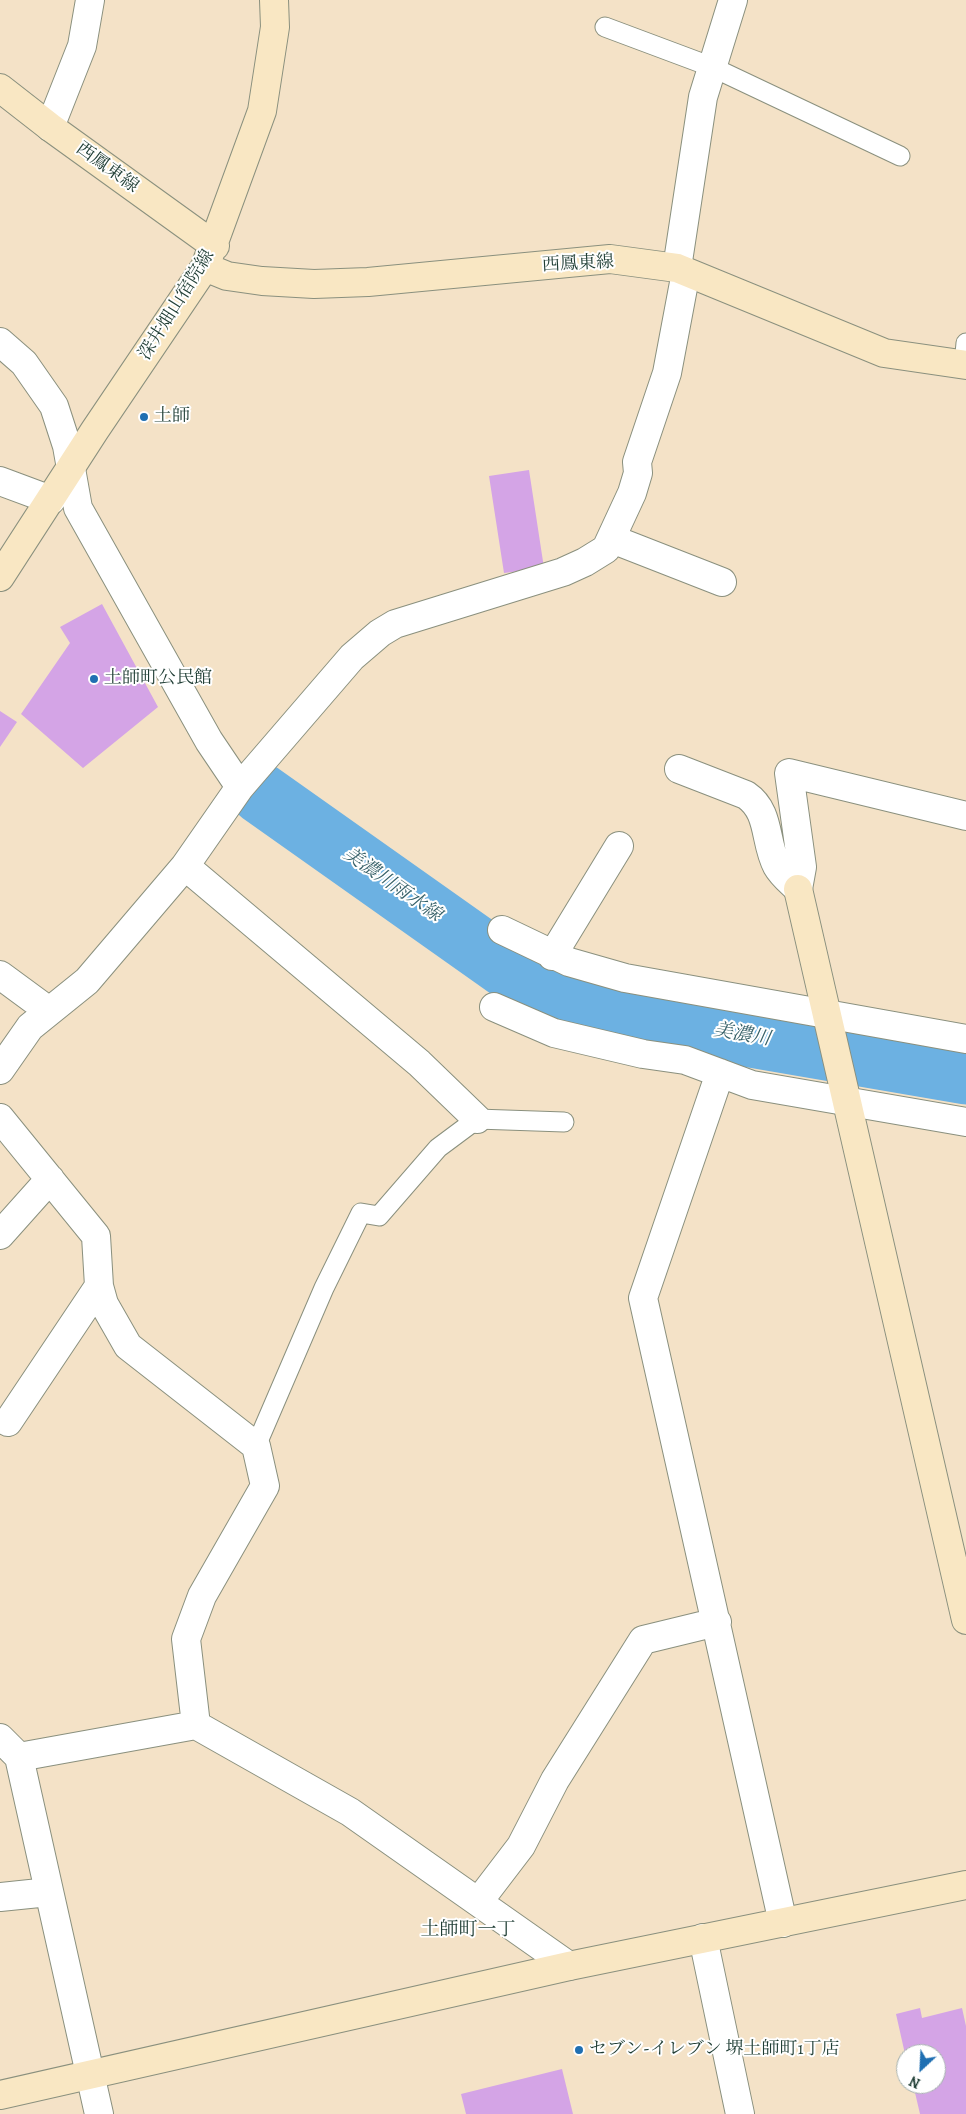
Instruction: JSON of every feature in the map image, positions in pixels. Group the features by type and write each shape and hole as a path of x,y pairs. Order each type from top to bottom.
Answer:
{"street":[{"path":"50,127 82,46 90,0"},
{"name":"深井畑山宿院線","path":"0,577 210,256 262,111 275,27 274,0"},
{"path":"0,1070 30,1027 87,980 185,866 240,787 352,657 389,628 412,618 563,572 601,554 612,539 636,483 637,462 667,373 703,97 733,0"},
{"name":"西鳳東線","path":"0,88 210,256 227,276 262,281 314,284 368,282 610,259 681,270 884,354 965,360"},
{"path":"0,342 24,363 54,406 71,466 78,508 209,740 240,787"},
{"path":"0,481 51,500"},
{"path":"612,539 722,582"},
{"path":"679,769 746,794 755,800 763,813 776,865 798,890"},
{"path":"966,816 789,774 802,867 798,890 966,1620"},
{"path":"552,956 619,846"},
{"path":"185,866 419,1063 477,1119"},
{"path":"502,930 552,956 582,967 625,978 828,1023 966,1039"},
{"path":"0,975 49,1011"},
{"path":"494,1006 554,1032 643,1054 684,1060 752,1085 966,1122"},
{"path":"720,1073 643,1298 783,1923"},
{"path":"0,1118 96,1236 99,1286 104,1304 128,1346 256,1446 265,1486 202,1596 186,1639 196,1725"},
{"path":"0,1235 50,1179"},
{"path":"8,1422 99,1286"},
{"path":"478,1901 520,1846 555,1780 643,1640 717,1622"},
{"path":"99,2114 49,1892 9,1747 196,1725 350,1812 569,1966"},
{"path":"0,2095 91,2076 569,1966 966,1885"},
{"path":"0,1897 49,1892"},
{"path":"703,1938 740,2114"}],"lane":[{"path":"605,27 712,67 900,156"},
{"path":"256,1446 324,1288 361,1213 379,1216 438,1148 477,1119 564,1122"}],"building":[{"path":"529,470 544,568 504,573 489,476"},
{"name":"土師町公民館","path":"102,604 158,707 83,768 21,714 70,643 60,627"},
{"path":"0,711 17,722 0,747"},
{"path":"920,2008 922,2018 962,2008 966,2026 966,2114 920,2114 915,2094 946,2094 946,2044 903,2044 896,2014"},
{"path":"562,2069 573,2114 466,2114 461,2094"}],"waterway":[{"name":"美濃川","path":"260,793 513,972 549,992 599,1011 966,1074"}],"place":[{"name":"土師","path":"144,417"},
{"name":"土師町公民館","path":"94,679"},
{"name":"セブン-イレブン 堺土師町1丁店","path":"579,2050"}],"district":[{"name":"土師町一丁","path":"468,1930"}],"water label":[{"name":"美濃川雨水線","path":"392,885"}]}
